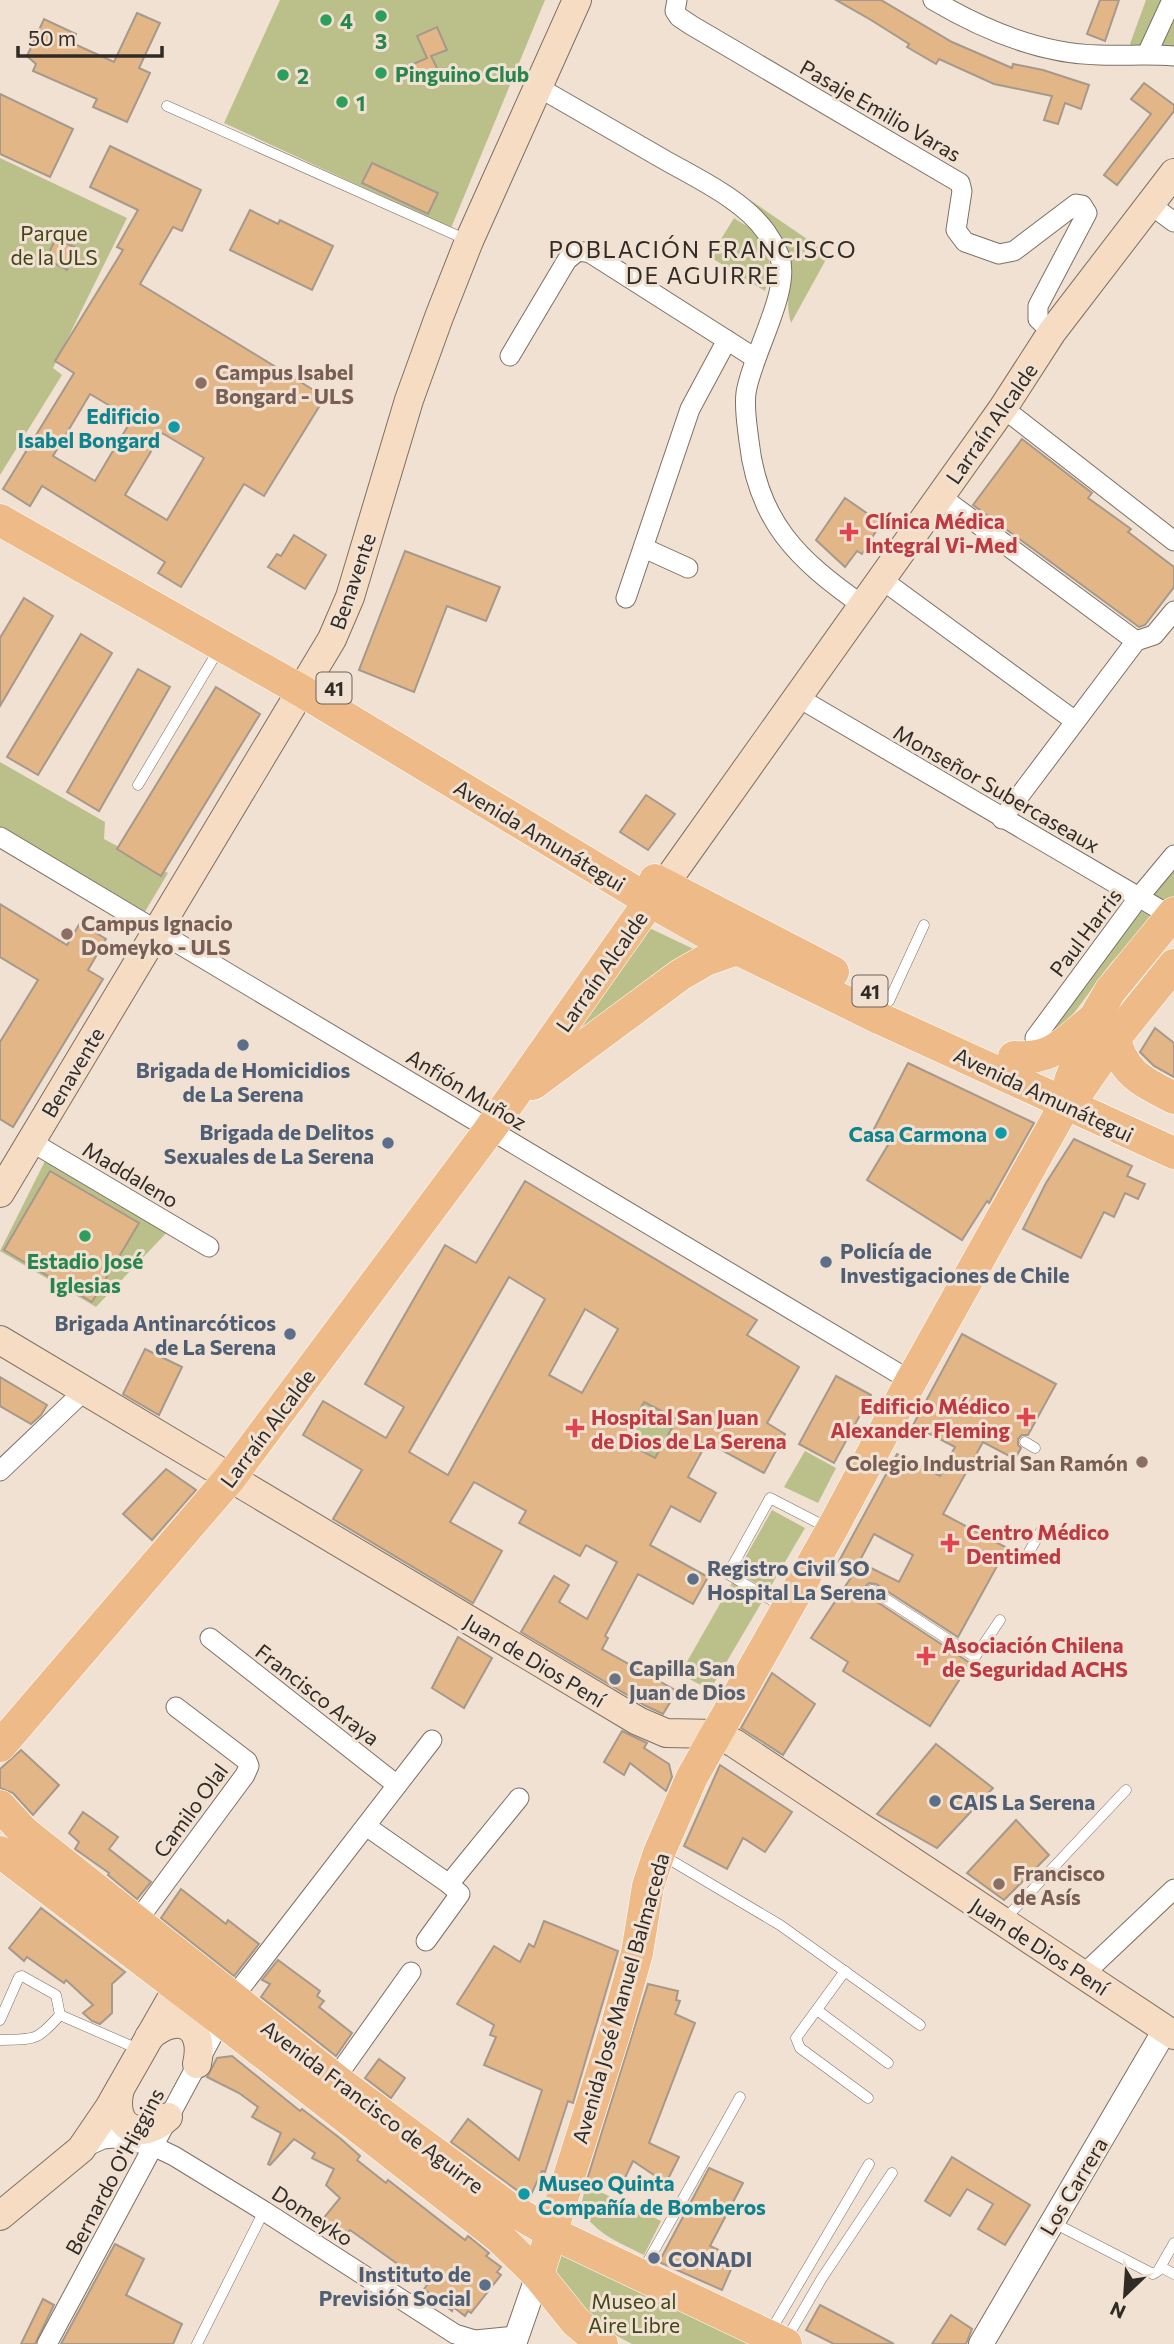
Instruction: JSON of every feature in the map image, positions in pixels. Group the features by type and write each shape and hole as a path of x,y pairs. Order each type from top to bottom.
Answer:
{"main road":[{"name":"Benavente","path":"0,1193 332,639 350,597 410,400 469,241 577,0"},
{"name":"Larraín Alcalde","path":"0,1746 230,1478 512,1099 799,698 1003,408 1052,332 1167,188"},
{"name":"Avenida Amunátegui","path":"0,500 657,893 737,949 1072,1092 1174,1132"},
{"name":"Avenida Amunátegui","path":"0,520 220,646 305,682"},
{"name":"Avenida Amunátegui","path":"657,893 889,1001 1024,1048 1072,1092 1174,1153"},
{"name":"Avenida José Manuel Balmaceda","path":"538,2275 627,1991 637,1953 648,1886 659,1853 692,1777 824,1543 873,1464 1072,1092 1105,1027 1110,991 1173,915"},
{"path":"512,1099 680,975 706,960 737,949"},
{"name":"Avenida José Manuel Balmaceda","path":"1105,1027 1174,965"},
{"path":"1024,1048 1031,1058 1050,1053 1105,1027 1129,1071 1174,1098"},
{"name":"Juan de Dios Pení","path":"0,1340 652,1729 681,1735 716,1734 734,1743 1170,2032"},
{"name":"Avenida Francisco de Aguirre","path":"0,1806 24,1832 137,1921 223,2002 500,2238 538,2275 575,2321 603,2344"},
{"path":"0,1852 178,1987 223,2002"},
{"path":"0,2216 81,2149 120,2090 178,1987"},
{"name":"Avenida Francisco de Aguirre","path":"223,2002 335,2080 509,2208 552,2234 780,2341"},
{"path":"146,2044 160,2028 170,2023 182,2024 193,2030 199,2040 197,2064"},
{"path":"120,2090 116,2103 124,2124 135,2130 147,2131 158,2127 168,2117"}],"street":[{"name":"Pasaje Emilio Varas","path":"677,0 674,10 691,25 960,183 962,191 956,230 965,242 999,254 1014,251 1076,204 1082,205 1087,213 1038,306 1038,319 1052,332"},
{"path":"1147,54 1172,0"},
{"path":"936,1 1001,34 1051,48 1097,55 1174,56"},
{"path":"538,87 723,194 766,232 780,257 780,282 776,306 755,358 746,394 750,454 762,498 772,521 820,575 862,605"},
{"path":"1167,188 1174,222"},
{"path":"510,356 567,260 578,251 590,253 755,358"},
{"path":"626,598 691,409 727,340"},
{"path":"1003,408 1174,541"},
{"path":"940,496 1145,638 1174,633"},
{"path":"644,548 688,568"},
{"path":"881,579 1075,720"},
{"path":"1002,819 1075,720 1145,638 1174,611"},
{"name":"Monseñor Subercaseaux","path":"799,698 1002,819 1173,915"},
{"name":"Anfión Muñoz","path":"0,836 916,1381"},
{"name":"Paul Harris","path":"1024,1048 1174,855"},
{"name":"Maddaleno","path":"30,1141 209,1247"},
{"path":"0,1471 84,1391"},
{"name":"Francisco Araya","path":"210,1638 397,1785"},
{"name":"Camilo Olal","path":"137,1921 249,1766 247,1761 176,1707"},
{"name":"Bernardo O'Higgins","path":"47,2344 197,2064 223,2002 432,1740"},
{"path":"449,1884 519,1798"},
{"path":"366,1826 458,1891 458,1899 426,1941"},
{"path":"1084,1974 1174,1889"},
{"path":"335,2080 411,1972"},
{"name":"Los Carrera","path":"981,2344 1052,2221 1170,2032"},
{"name":"Domeyko","path":"81,2149 103,2139 114,2138 153,2146 264,2211 454,2334 475,2340 515,2340"},
{"path":"515,2340 538,2275"}],"lane":[{"path":"167,106 469,241"},
{"path":"138,785 220,646"},
{"path":"889,1001 924,925"},
{"path":"1025,1442 1035,1448"},
{"path":"787,1609 728,1574 770,1498 824,1543 845,1573"},
{"path":"1025,1559 1041,1531"},
{"path":"872,1590 975,1657 1000,1620"},
{"path":"1002,1921 1126,1790"},
{"path":"659,1853 780,1925 920,2025"},
{"path":"845,1972 796,2038 800,2048 868,2098"},
{"path":"0,2020 19,1977 22,1976 56,1995 60,2015"},
{"path":"817,2010 888,2063"},
{"path":"60,2015 146,2044"},
{"path":"0,2040 34,2039 42,2036 60,2015"},
{"path":"640,2275 740,2097"},
{"path":"780,2341 869,2164"},
{"path":"780,2341 892,2173"},
{"path":"197,2344 264,2211"},
{"path":"1052,2221 1153,2274 1174,2243"},
{"path":"1160,2267 1174,2274"}],"green space":[{"name":"Pinguino Club","path":"280,0 545,0 451,228 224,123"},
{"path":"1146,0 1174,0 1174,60 1144,58 1130,44"},
{"name":"Parque de la ULS","path":"0,158 127,218 53,368 62,375 0,475"},
{"path":"750,200 829,254 791,323 788,302 791,267 787,249"},
{"path":"734,218 755,232 766,247 770,269 765,291 710,257"},
{"path":"0,762 105,822 104,839 168,873 143,915 0,830"},
{"path":"1174,869 1174,897 1111,963 1060,1032 1053,1033 1048,1029 1049,1015"},
{"path":"645,926 721,962 534,1077"},
{"name":"Estadio José Iglesias","path":"45,1161 170,1229 96,1307 0,1251"},
{"path":"644,1402 677,1419 655,1458 623,1441"},
{"path":"805,1451 836,1468 818,1503 784,1487"},
{"path":"772,1510 805,1528 768,1591 737,1572"},
{"path":"733,1581 763,1600 710,1690 680,1674"},
{"path":"586,2185 661,2221 644,2255 609,2237 587,2219 580,2210"},
{"name":"Museo al Aire Libre","path":"557,2243 768,2344 632,2344 606,2329 584,2311 566,2288 551,2262"}],"building":[{"path":"836,0 881,0 952,42 1012,68 1013,64 1043,70 1089,85 1081,109 1065,103 1058,124 1044,120 1052,96 994,84 939,59 936,64 907,47 909,44"},
{"path":"1100,0 1119,0 1105,41 1087,34"},
{"path":"137,13 160,23 139,68 150,73 127,122 93,107 97,99 33,71 36,64 27,56 44,19 76,34 72,43 114,62"},
{"path":"437,27 447,50 431,56 440,74 418,84 409,66 427,58 417,36"},
{"path":"1144,83 1174,105 1174,111 1117,185 1104,175 1151,114 1131,99"},
{"path":"0,94 73,129 50,177 0,154"},
{"name":"Edificio Isabel Bongard","path":"110,146 201,190 182,231 173,227 140,284 325,397 264,496 244,484 181,587 158,573 165,562 42,486 30,506 3,489 74,373 55,361 123,250 117,247 138,210 90,187","holes":["90,394 132,419 95,481 53,456","162,433 204,458 167,520 125,495"]},
{"path":"372,163 438,193 428,214 362,183"},
{"path":"250,210 278,224 280,220 333,246 312,290 230,250"},
{"path":"56,238 78,249 67,270 46,259"},
{"path":"1022,439 1092,493 1088,498 1131,529 1128,532 1174,567 1174,587 1145,625 1139,627 973,505"},
{"name":"Clínica Médica Integral Vi-Med","path":"845,498 881,523 862,554 857,551 845,567 816,540"},
{"path":"294,535 326,555 305,589 268,567 277,554 281,556"},
{"path":"405,551 500,587 486,621 447,606 414,692 359,670"},
{"path":"24,598 53,616 0,706 0,638"},
{"path":"81,634 112,653 38,775 7,757"},
{"path":"138,669 170,687 99,811 67,792"},
{"path":"216,687 260,714 161,876 117,849"},
{"path":"646,795 675,814 648,850 620,832"},
{"path":"0,904 67,945 80,923 106,939 88,970 103,979 13,1127 0,1119 0,1042 38,980 0,957"},
{"path":"1155,1028 1174,1043 1174,1077 1154,1066 1140,1052"},
{"name":"Casa Carmona","path":"908,1063 1034,1123 989,1203 987,1201 962,1240 867,1180 891,1140 874,1129"},
{"path":"1074,1139 1132,1166 1127,1176 1145,1184 1138,1199 1125,1193 1114,1217 1104,1212 1081,1258 1023,1229 1046,1183"},
{"name":"Estadio José Iglesias","path":"50,1171 139,1223 92,1302 4,1250"},
{"path":"525,1181 757,1320 747,1335 799,1367 767,1423 785,1434 764,1473 707,1442 688,1477 716,1493 700,1522 671,1506 650,1545 708,1577 693,1604 638,1574 605,1636 608,1638 602,1649 677,1691 663,1714 521,1632 554,1576 569,1585 559,1602 587,1619 617,1562 586,1545 580,1556 519,1523 526,1511 474,1482 450,1522 502,1551 473,1603 333,1519 362,1470 303,1435 323,1401 386,1438 404,1407 365,1384 445,1245 476,1263","holes":["509,1277 545,1299 448,1475 409,1452","585,1309 618,1329 582,1393 549,1375","644,1402 677,1419 655,1458 623,1441"]},
{"path":"962,1334 1056,1384 1028,1435 1022,1435 1018,1439 1021,1448 1015,1459 983,1442 943,1514 1007,1548 958,1637 876,1584 869,1583 865,1587 868,1596 970,1663 930,1726 843,1671 848,1662 811,1638 852,1576 851,1569 839,1561 897,1454 940,1476 955,1447 913,1425","holes":["874,1534 913,1555 899,1582 859,1562"]},
{"path":"145,1349 182,1367 159,1415 123,1394"},
{"path":"836,1376 871,1395 834,1463 799,1444"},
{"path":"0,1377 47,1405 31,1424 0,1406"},
{"path":"166,1469 196,1490 152,1540 123,1514"},
{"path":"458,1637 492,1658 464,1708 432,1688"},
{"path":"772,1673 815,1704 783,1755 741,1728"},
{"path":"622,1731 647,1743 644,1748 669,1764 672,1777 666,1791 630,1763 624,1775 604,1762"},
{"name":"CAIS La Serena","path":"936,1744 993,1788 937,1848 877,1814"},
{"path":"21,1750 59,1785 33,1815 13,1793 0,1788 0,1769"},
{"path":"720,1765 792,1812 765,1852 743,1838 727,1869 684,1846"},
{"path":"83,1812 118,1837 109,1849 151,1882 137,1899 108,1875 109,1873 75,1849 79,1842 69,1833"},
{"path":"1016,1820 1049,1855 1004,1900 967,1873"},
{"path":"181,1889 226,1924 228,1920 259,1944 234,1976 161,1918"},
{"path":"41,1908 125,1972 112,1984 112,2013 100,2024 83,2013 93,2005 66,1980 64,1983 27,1957 24,1961 9,1948"},
{"path":"544,1921 618,1951 573,2103 568,2101 545,2172 542,2171 529,2199 451,2142 468,2119 519,2160 542,2090 484,2065 496,2037 490,2035 494,2025 457,2004 494,1946 520,1962 529,1944 534,1947"},
{"path":"278,1960 320,1991 317,1996 324,2001 319,2007 352,2033 336,2056 261,1997 270,1984 262,1980"},
{"path":"648,1984 678,1991 676,2000 680,2001 675,2014 695,2023 649,2143 679,2157 666,2183 633,2161 623,2182 609,2176 603,2189 586,2183"},
{"path":"232,2056 300,2111 302,2109 341,2139 360,2156 357,2160 386,2183 388,2180 465,2240 468,2236 489,2253 486,2256 501,2267 497,2272 501,2275 471,2313 468,2311 465,2316 453,2307 452,2311 424,2289 427,2285 350,2230 342,2240 318,2225 340,2198 326,2185 334,2169 312,2158 315,2153 294,2139 270,2165 268,2164 281,2133 252,2117 258,2107 239,2093 207,2077 217,2058"},
{"path":"379,2059 405,2078 391,2098 365,2078"},
{"path":"952,2157 1030,2205 1005,2245 978,2229 993,2204 967,2189 950,2216 925,2201"},
{"path":"709,2168 743,2183 710,2246 736,2258 722,2290 659,2262"},
{"path":"115,2244 144,2259 126,2295 182,2324 173,2344 61,2344"},
{"path":"43,2299 54,2305 35,2344 21,2344"},
{"path":"820,2305 894,2344 834,2344 806,2330"},
{"path":"951,2315 972,2329 966,2344 932,2344"}],"place":[{"name":"3","path":"381,16"},
{"name":"4","path":"326,20"},
{"name":"Pinguino Club","path":"381,73"},
{"name":"2","path":"283,75"},
{"name":"1","path":"342,102"},
{"name":"Campus Isabel Bongard - ULS","path":"201,383"},
{"name":"Edificio Isabel Bongard","path":"174,427"},
{"name":"Clínica Médica Integral Vi-Med","path":"849,532"},
{"name":"Campus Ignacio Domeyko - ULS","path":"67,934"},
{"name":"Brigada de Homicidios de La Serena","path":"243,1045"},
{"name":"Casa Carmona","path":"1001,1133"},
{"name":"Brigada de Delitos Sexuales de La Serena","path":"388,1143"},
{"name":"Estadio José Iglesias","path":"85,1236"},
{"name":"Policía de Investigaciones de Chile","path":"826,1262"},
{"name":"Brigada Antinarcóticos de La Serena","path":"290,1334"},
{"name":"Edificio Médico Alexander Fleming","path":"1026,1417"},
{"name":"Hospital San Juan de Dios de La Serena","path":"575,1428"},
{"name":"Colegio Industrial San Ramón","path":"1142,1462"},
{"name":"Centro Médico Dentimed","path":"950,1543"},
{"name":"Registro Civil SO Hospital La Serena","path":"693,1579"},
{"name":"Asociación Chilena de Seguridad ACHS","path":"926,1656"},
{"name":"Capilla San Juan de Dios","path":"615,1679"},
{"name":"CAIS La Serena","path":"935,1801"},
{"name":"Francisco de Asís","path":"999,1884"},
{"name":"Museo Quinta Compañía de Bomberos","path":"524,2194"},
{"name":"CONADI","path":"654,2258"},
{"name":"Instituto de Previsión Social","path":"485,2285"}],"district":[{"name":"POBLACIÓN FRANCISCO DE AGUIRRE","path":"703,262"}]}
